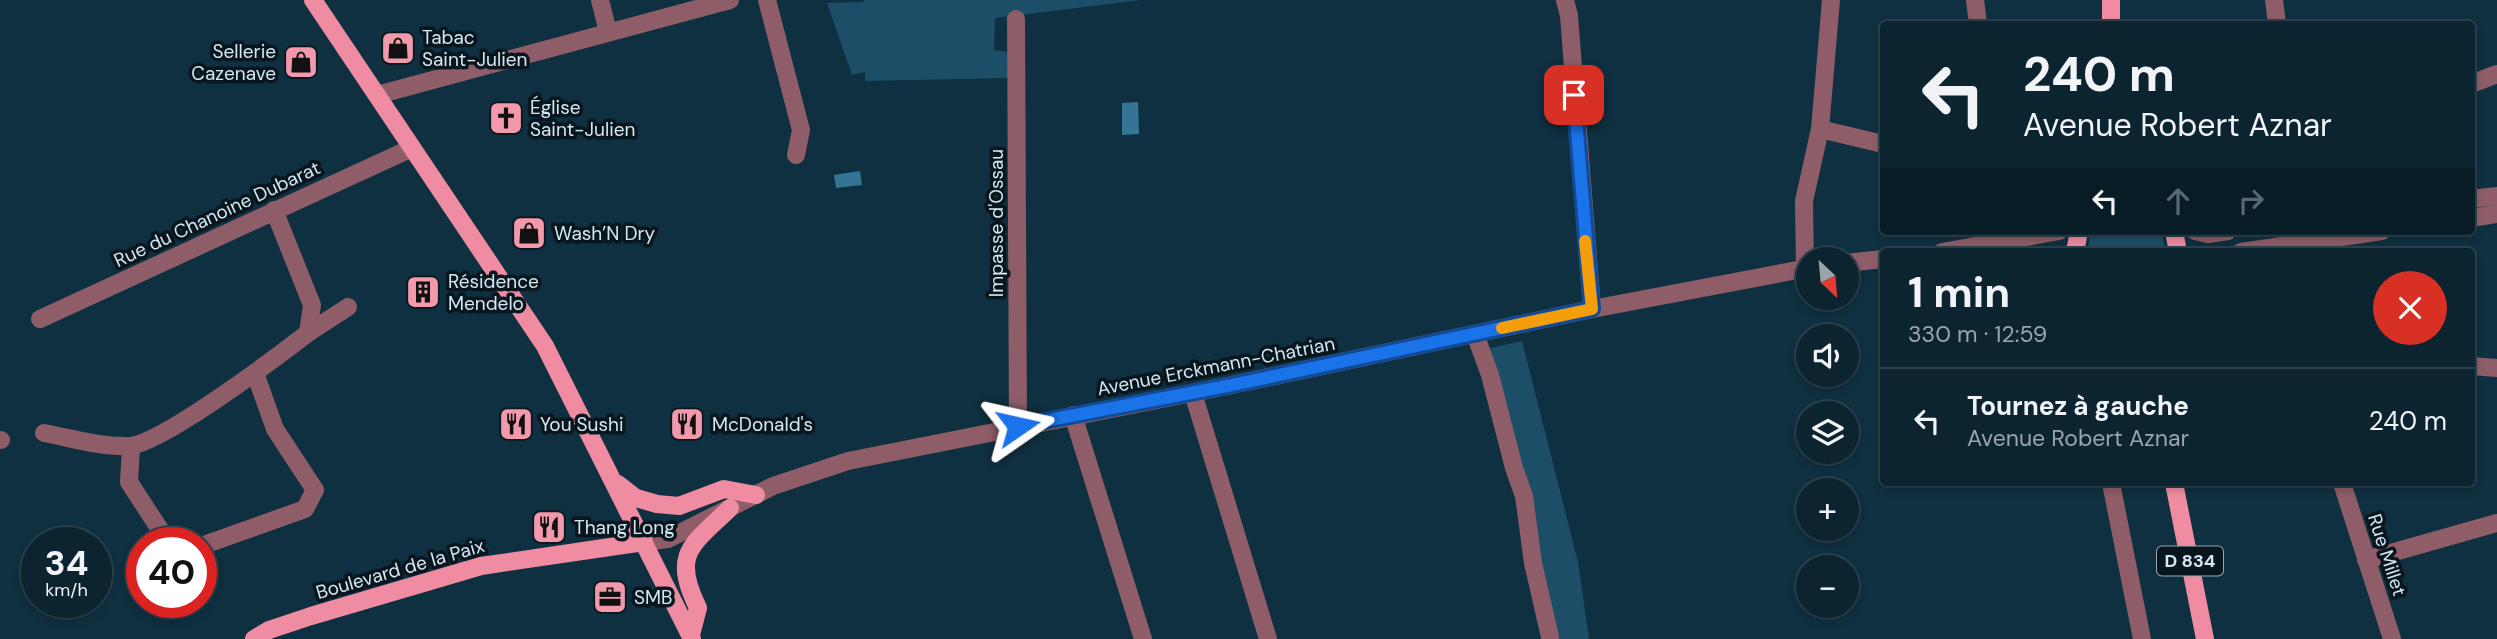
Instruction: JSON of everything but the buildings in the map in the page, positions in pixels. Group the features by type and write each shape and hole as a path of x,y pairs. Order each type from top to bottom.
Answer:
{"main road":[{"path":"313,0 545,346 692,637"},
{"path":"2111,0 2111,21"},
{"path":"613,481 636,498 657,504 679,506 724,489 756,495"},
{"name":"D 834","path":"2175,486 2205,639"},
{"path":"692,637 698,608 687,585 686,567 690,547 730,508"},
{"name":"Boulevard de la Paix","path":"254,639 268,631 311,616 481,566 644,542"}],"street":[{"path":"600,0 608,32"},
{"path":"377,94 730,0"},
{"path":"767,0 801,130 796,155"},
{"path":"1565,0 1569,16 1592,309"},
{"path":"1805,247 1804,201 1819,130 1831,0"},
{"path":"1975,0 1978,21"},
{"path":"2274,0 2277,21"},
{"name":"Impasse d'Ossau","path":"1016,19 1018,426"},
{"path":"2475,82 2497,74"},
{"path":"1819,130 1880,143"},
{"name":"Rue du Chanoine Dubarat","path":"40,319 412,148"},
{"path":"2475,199 2497,196"},
{"path":"274,210 312,305 308,333"},
{"path":"2475,217 2497,214"},
{"path":"1964,248 2037,235"},
{"path":"2268,248 2355,235"},
{"path":"1859,262 1880,259"},
{"name":"Avenue Erckmann-Chatrian","path":"644,542 668,538 774,486 848,461 1796,270"},
{"path":"44,433 92,443 131,447 157,436 255,373 348,307"},
{"path":"1475,334 1490,374 1514,468 1524,496 1533,563 1550,637"},
{"path":"2475,366 2497,368"},
{"path":"217,540 305,509 315,490 275,429 255,373"},
{"path":"1193,393 1268,639"},
{"path":"1073,415 1143,639"},
{"path":"131,447 129,482 158,527"},
{"path":"2112,486 2142,639"},
{"name":"Rue Millet","path":"2343,486 2392,639"},
{"path":"2366,560 2497,523"}],"shaded area":[{"path":"864,0 1141,0 995,18 994,50 1008,52 1008,78 865,81 865,72 852,75 827,3"},
{"path":"1138,102 1139,134 1122,135 1122,103"},
{"path":"860,171 862,185 836,188 834,175"},
{"path":"2162,235 2165,248 2088,248 2090,237"},
{"path":"1522,341 1578,562 1589,639 1557,639 1486,349"}],"slow traffic":[{"path":"1502,328 1592,309 1585,241"}],"place":[{"name":"Tabac Saint-Julien","path":"398,48"},
{"name":"Sellerie Cazenave","path":"301,62"},
{"name":"Église Saint-Julien","path":"506,118"},
{"name":"Wash’N Dry","path":"529,233"},
{"name":"Résidence Mendelo","path":"423,292"},
{"name":"You Sushi","path":"516,424"},
{"name":"McDonald's","path":"687,424"},
{"name":"Thang Long","path":"549,527"},
{"name":"SMB","path":"610,597"}],"route":[{"path":"1018,426 1227,386 1592,309 1574,95"}]}
